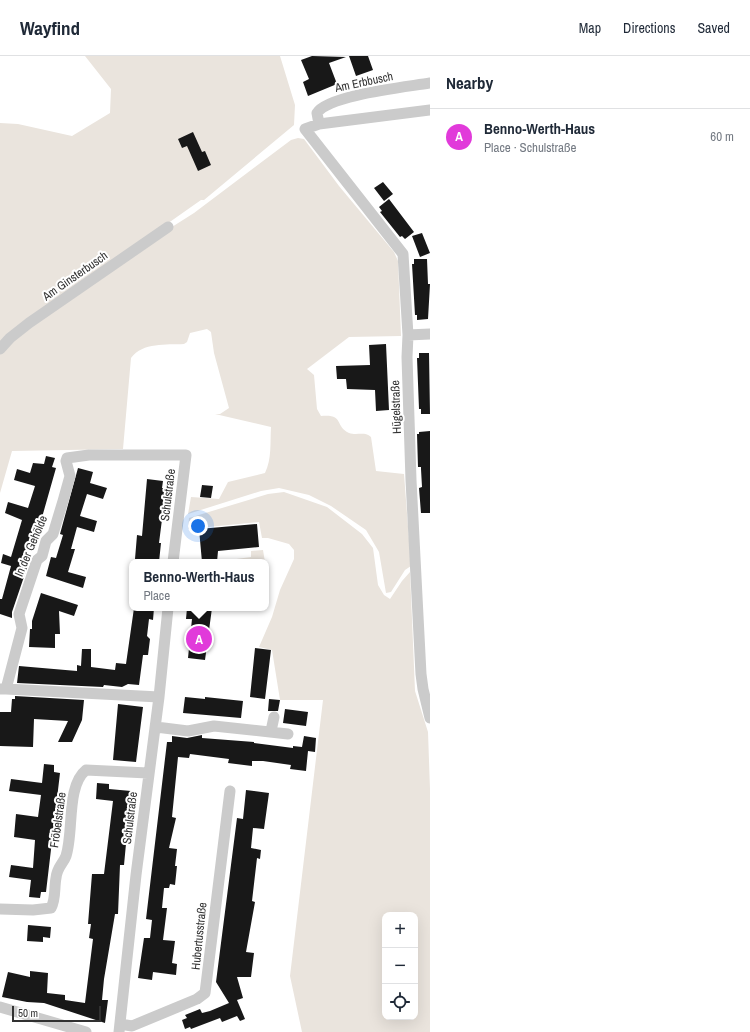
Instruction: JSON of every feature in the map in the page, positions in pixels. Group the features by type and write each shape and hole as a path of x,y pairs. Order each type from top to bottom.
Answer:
{"street":[{"name":"Am Erbbusch","path":"319,124 317,113 320,109 329,104 348,97 430,83"},
{"path":"319,124 430,110"},
{"name":"Hügelstraße","path":"319,124 305,129 403,254 408,335 411,480 421,674 430,718"},
{"name":"Am Ginsterbusch","path":"0,349 10,338 30,323 168,227"},
{"path":"408,335 430,334"},
{"name":"In der Gehölde","path":"159,697 3,689 22,628 19,614 37,560 42,556 46,541 53,534 70,476 66,461 67,458 89,455 186,455"},
{"name":"Schulstraße","path":"173,559 186,455"},
{"name":"Schulstraße","path":"120,1028 148,773 156,727 168,611"},
{"path":"271,732 274,717"},
{"path":"156,727 188,731 214,726 288,734"},
{"name":"Fröbelstraße","path":"0,909 33,910 51,908 54,903 58,868 66,857 76,785 81,774 86,770 148,773"},
{"name":"Hubertusstraße","path":"120,1028 132,1026 197,1000 205,993 230,792"},
{"path":"0,1007 86,1032"}],"shaded area":[{"path":"85,56 280,56 295,105 294,125 204,200 201,200 147,238 0,346 0,123 18,124 72,136 110,113 111,89"},
{"path":"298,138 304,139 339,186 394,252 398,261 401,336 349,337 307,369 314,375 317,409 321,416 333,417 338,421 344,430 349,433 366,434 371,437 376,471 404,474 411,566 405,570 391,592 386,593 379,552 366,530 331,506 309,495 279,488 261,491 188,514 191,497 219,499 228,482 265,473 270,456 271,427 215,414 220,414 229,408 214,353 211,332 207,329 190,333 187,342 184,344 155,345 142,349 131,358 123,449 12,451 0,493 0,354 13,339 164,232 194,213 291,140"},
{"path":"284,492 327,507 362,534 373,548 378,585 384,595 390,599 410,572 415,691 428,732 430,789 430,1032 302,1032 290,976 323,700 280,700 272,650 259,647 272,617 280,590 294,559 294,550 289,544 268,538 262,538 259,522 188,529 189,518 268,494"},
{"path":"263,550 264,559 236,559 251,557 251,551"}],"building":[{"path":"312,56 346,57 329,63 337,84 308,96 303,82 309,79 301,60"},
{"path":"349,56 368,56 373,70 356,76"},
{"path":"193,132 202,152 205,151 211,165 198,171 187,146 182,148 178,139"},
{"path":"383,182 393,194 384,201 374,188"},
{"path":"389,199 414,232 405,239 402,236 400,237 380,212 382,211 379,207"},
{"path":"422,233 430,253 420,257 412,236"},
{"path":"414,259 427,259 428,284 430,284 428,319 417,320 417,315 415,315 412,264 414,264"},
{"path":"386,344 389,410 376,411 375,390 347,389 346,379 337,379 336,366 370,365 369,345"},
{"path":"419,353 429,353 430,414 421,414 421,409 419,409 417,358 419,358"},
{"path":"430,431 430,513 421,513 419,488 422,487 421,467 418,467 417,434 419,434 419,432"},
{"path":"46,456 55,458 52,467 56,468 37,535 33,533 27,550 24,561 29,562 12,612 12,618 0,614 0,599 2,599 11,566 1,563 3,554 11,557 22,520 5,513 8,502 28,508 35,486 14,480 17,469 30,473 33,463 44,464"},
{"path":"78,468 93,472 90,483 107,488 103,499 87,494 80,516 97,521 94,532 77,527 71,549 75,549 68,572 86,577 83,588 46,576 51,557 56,558 63,535 60,534"},
{"path":"147,479 163,481 162,488 166,488 159,543 161,543 159,559 135,559 137,535 142,536"},
{"path":"202,485 213,486 211,498 200,497"},
{"path":"257,524 259,547 218,551 217,559 202,559 199,529"},
{"path":"41,593 78,605 74,616 59,611 60,634 55,634 55,648 29,647 30,629 32,629 32,621"},
{"path":"134,611 154,611 153,620 149,619 147,636 150,639 148,655 143,655 139,685 128,684 122,687 104,685 103,687 17,683 19,666 77,671 77,665 81,666 82,649 91,649 91,667 115,670 116,663 126,664"},
{"path":"187,611 212,611 205,660 188,658 192,619 186,619"},
{"path":"255,648 271,650 265,699 250,697"},
{"path":"15,696 84,700 82,720 72,742 58,742 68,721 34,719 33,747 0,746 0,712 11,712 12,699 15,699"},
{"path":"185,697 205,699 205,697 243,701 241,718 183,713"},
{"path":"269,699 280,700 278,711 268,711"},
{"path":"118,704 143,707 136,762 113,760"},
{"path":"285,709 308,712 306,726 283,723"},
{"path":"202,735 202,738 254,742 293,748 293,746 302,747 304,736 316,738 315,752 308,751 306,771 290,769 291,765 263,761 252,761 252,766 228,763 229,759 190,754 189,758 178,757 172,817 176,818 169,848 177,849 175,885 170,884 169,888 164,888 162,908 167,908 163,940 175,941 172,963 177,964 176,975 153,972 152,980 138,978 144,938 150,938 152,920 146,919 167,742 172,742 172,736 187,738"},
{"path":"44,764 54,765 54,772 60,773 46,892 41,892 40,898 29,897 31,880 9,877 11,865 33,868 35,840 14,837 16,814 38,817 41,795 9,791 11,779 42,783"},
{"path":"97,783 109,784 109,789 131,791 124,865 120,865 118,914 115,914 104,979 102,1000 108,1000 105,1023 44,1003 27,1002 2,997 8,972 30,977 30,971 48,973 47,993 65,995 65,1000 85,1003 93,939 89,938 91,924 88,924 92,874 104,874 113,801 96,799"},
{"path":"246,790 269,793 264,829 253,828 251,848 261,850 260,859 257,858 252,901 255,902 246,952 254,953 251,977 237,977 243,998 237,1000 245,1019 240,1021 237,1016 222,1022 220,1018 191,1029 190,1027 185,1029 182,1020 187,1018 185,1015 200,1009 202,1013 210,1011 229,1003 216,982 237,818 243,819"},
{"path":"28,925 51,927 50,938 43,937 43,942 27,941"}],"place":[{"name":"Benno-Werth-Haus","path":"199,639"}]}
